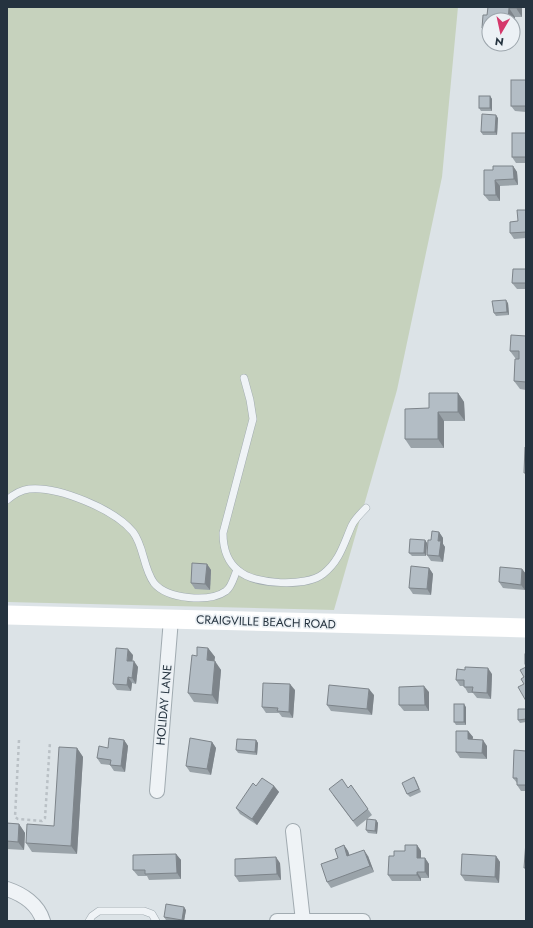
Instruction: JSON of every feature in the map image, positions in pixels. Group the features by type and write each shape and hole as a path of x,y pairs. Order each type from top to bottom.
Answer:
{"main road":[{"name":"CRAIGVILLE BEACH ROAD","path":"7,615 526,628"}],"street":[{"name":"HOLIDAY LANE","path":"157,791 171,619"},
{"path":"293,830 303,921"},
{"path":"7,889 22,894 32,904 43,921"},
{"path":"276,921 363,921"}],"lane":[{"path":"244,378 253,419 222,533 225,551 237,570 254,579 290,583 312,580 323,574 335,563 342,552 353,523 366,508"},
{"path":"7,500 16,493 28,489 44,489 83,499 111,514 133,532 154,583 167,594 182,597 214,595 226,591 230,586 237,570"},
{"path":"89,921 95,913 108,911 148,912 155,917 156,921"}],"path":[{"path":"19,740 16,817 18,819 42,821 46,818 50,742"}],"green space":[{"path":"7,7 458,7 442,177 397,390 334,610 7,602"}],"building":[{"path":"488,7 516,7 509,8 509,12 487,12"},
{"path":"511,80 526,80 526,106 511,106"},
{"path":"479,96 490,96 490,108 479,108"},
{"path":"482,114 496,115 495,132 481,132"},
{"path":"512,133 526,133 526,157 512,157"},
{"path":"493,166 513,166 514,179 495,180 496,195 484,195 484,170 493,170"},
{"path":"517,210 526,210 526,232 510,233 510,222 518,221"},
{"path":"513,269 526,269 526,283 512,283"},
{"path":"506,300 507,312 494,313 492,301"},
{"path":"511,335 526,336 526,382 514,381 515,359 519,359 519,351 510,351"},
{"path":"429,393 458,393 458,412 438,412 438,439 405,439 405,409 429,408"},
{"path":"525,447 526,473 524,473"},
{"path":"432,531 439,532 438,541 441,541 439,556 427,555 428,540 431,540"},
{"path":"410,539 425,540 424,553 409,553"},
{"path":"192,563 207,564 205,584 191,583"},
{"path":"411,566 429,568 427,589 409,588"},
{"path":"500,567 522,569 521,585 499,582"},
{"path":"197,647 208,648 207,660 215,661 212,695 188,693 192,655 197,656"},
{"path":"116,648 128,649 127,661 134,661 132,678 128,677 127,685 113,684"},
{"path":"465,667 488,668 487,693 472,692 473,687 464,687 464,680 456,680 457,669 465,670"},
{"path":"526,667 526,701 518,687 524,684 521,679 524,677 520,670"},
{"path":"263,683 290,684 289,712 277,711 278,708 262,707"},
{"path":"329,685 369,689 367,709 327,705"},
{"path":"424,686 425,705 399,705 399,687"},
{"path":"454,704 464,704 464,722 454,722"},
{"path":"518,709 526,709 526,719 518,720"},
{"path":"456,731 468,731 468,739 483,740 482,753 456,752"},
{"path":"109,738 124,740 121,766 110,765 111,760 97,758 99,746 108,748"},
{"path":"190,738 212,742 207,769 186,766"},
{"path":"237,739 256,740 255,752 236,750"},
{"path":"59,747 77,748 71,846 26,843 27,824 54,826"},
{"path":"514,750 526,751 526,785 517,785 517,778 513,778"},
{"path":"414,777 419,789 407,794 402,783"},
{"path":"262,778 274,786 252,819 236,808 253,783 256,786"},
{"path":"342,779 348,788 351,785 368,809 353,821 329,789"},
{"path":"367,819 376,820 375,831 366,830"},
{"path":"7,823 19,824 18,842 7,841"},
{"path":"526,841 526,868 524,868"},
{"path":"344,845 347,856 364,850 370,866 327,882 321,864 338,858 335,849"},
{"path":"405,845 417,845 417,858 425,858 425,872 417,872 417,875 388,875 389,856 394,856 394,851 405,851"},
{"path":"176,854 177,873 145,874 145,870 133,870 133,855"},
{"path":"462,854 496,856 495,877 461,875"},
{"path":"276,857 277,874 235,876 235,859"},
{"path":"166,904 184,907 182,920 164,917"}]}
